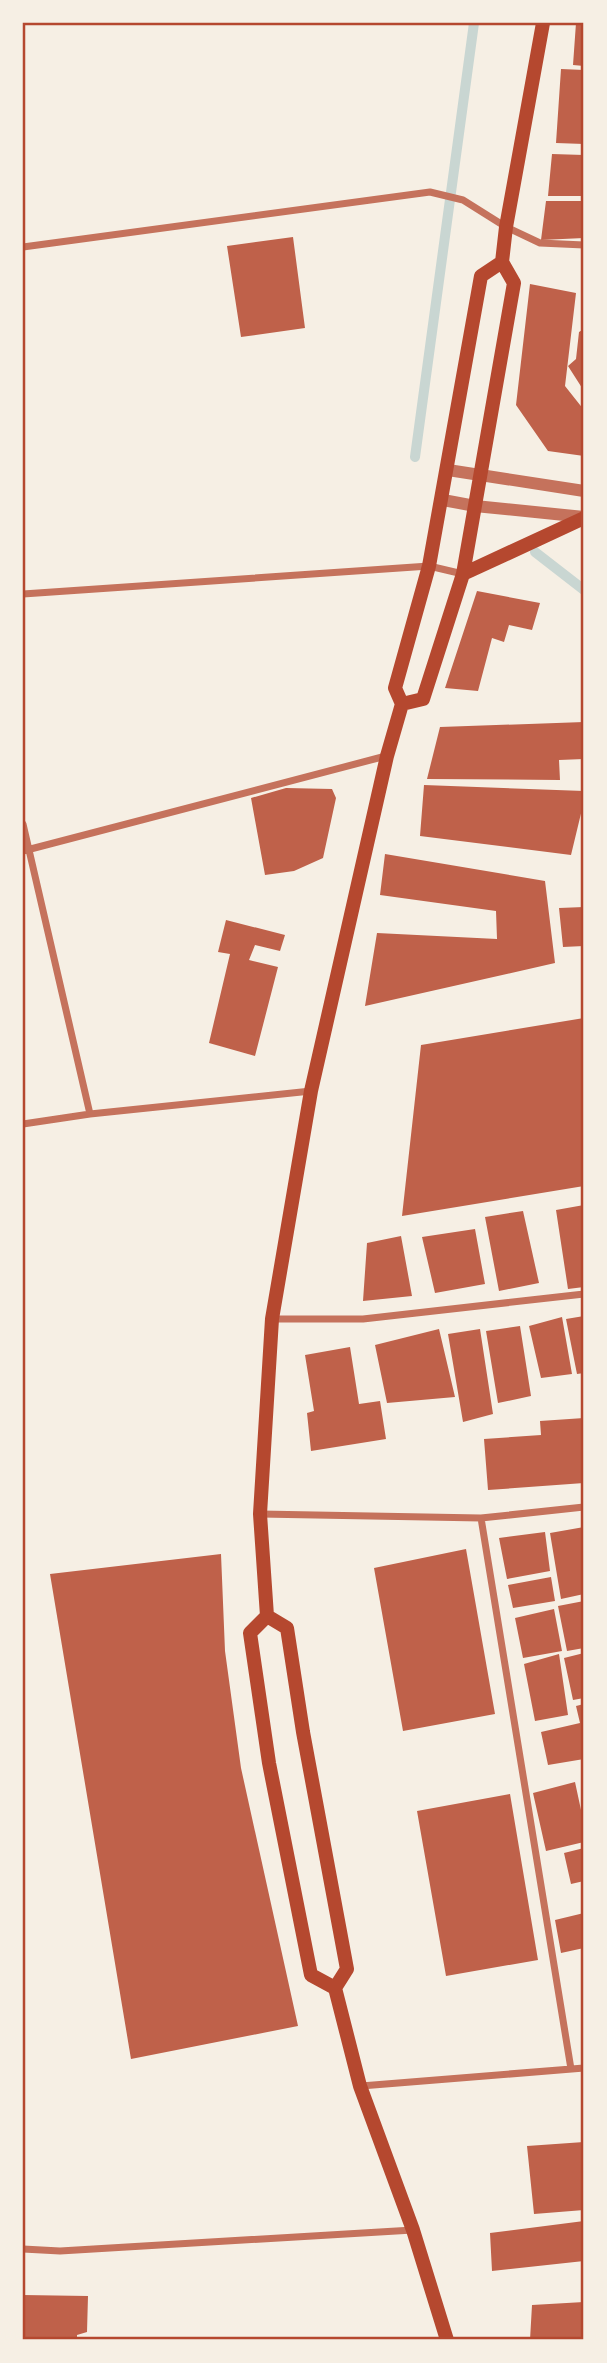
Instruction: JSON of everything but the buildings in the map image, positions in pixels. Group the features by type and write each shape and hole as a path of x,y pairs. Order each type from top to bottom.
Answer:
{"main road":[{"path":"402,704 423,699 463,574 513,284 502,262 506,227 543,23"},
{"path":"335,1988 310,1975 269,1763 250,1633 267,1616 260,1514 272,1319 311,1091 387,756 402,704 395,688 429,566 443,500 481,276 502,262"},
{"path":"463,574 584,517"},
{"path":"267,1616 287,1628 303,1732 347,1969 335,1988 360,2086 413,2230 447,2340"}],"street":[{"path":"23,247 430,192 463,200 506,227 540,243 584,245"},
{"path":"448,470 584,491"},
{"path":"443,500 475,506 584,517"},
{"path":"23,594 429,566 463,574"},
{"path":"26,850 387,756"},
{"path":"23,824 26,850 90,1114"},
{"path":"23,1124 90,1114 311,1091"},
{"path":"272,1319 363,1319 584,1294"},
{"path":"260,1514 481,1518 584,1507"},
{"path":"481,1518 571,2069"},
{"path":"360,2086 584,2068"},
{"path":"23,2249 60,2251 413,2230"}],"waterway":[{"path":"415,457 474,23"},
{"path":"535,552 584,590"}]}
